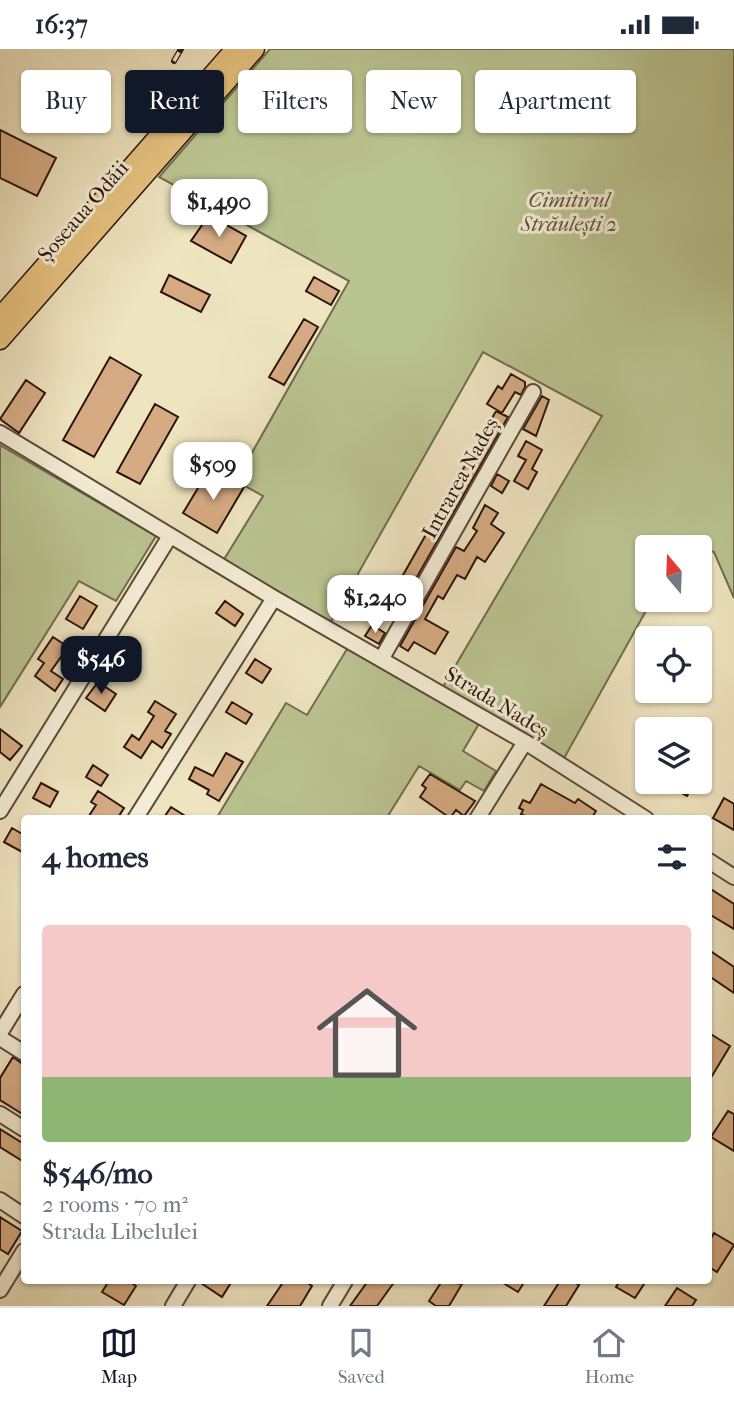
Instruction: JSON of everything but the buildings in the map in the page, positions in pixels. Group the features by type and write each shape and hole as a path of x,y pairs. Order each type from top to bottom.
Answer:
{"main road":[{"name":"Șoseaua Odăii","path":"0,317 235,49"},
{"name":"Șoseaua Odăii","path":"0,339 255,49"}],"street":[{"name":"Intrarea Nadeș","path":"382,659 533,392"},
{"name":"Strada Nadeș","path":"0,433 274,598 525,742 636,815"},
{"path":"0,811 170,536"},
{"path":"138,815 274,598"},
{"path":"479,815 525,742"},
{"path":"712,863 734,877"},
{"path":"21,999 0,1036 21,1051"},
{"path":"0,1114 21,1127"},
{"path":"0,1201 21,1214"},
{"path":"0,1290 6,1268 21,1254"},
{"path":"173,1306 186,1284"},
{"path":"330,1306 343,1284"}],"green space":[{"name":"Cimitirul Străulești 2","path":"270,49 734,49 734,598 712,551 712,535 635,535 635,613 645,613 635,626 635,631 562,762 440,692 602,416 483,352 328,627 220,566 263,496 236,481 349,281 159,177 197,133 224,133 224,102 238,86 238,133 352,133 352,70 252,70"},
{"path":"0,445 156,536 116,601 79,581 0,707"},
{"path":"350,644 480,722 463,751 496,771 484,791 466,781 460,790 419,766 388,815 218,815 286,703 307,715"}],"railway":[{"path":"174,61 181,49"}]}
